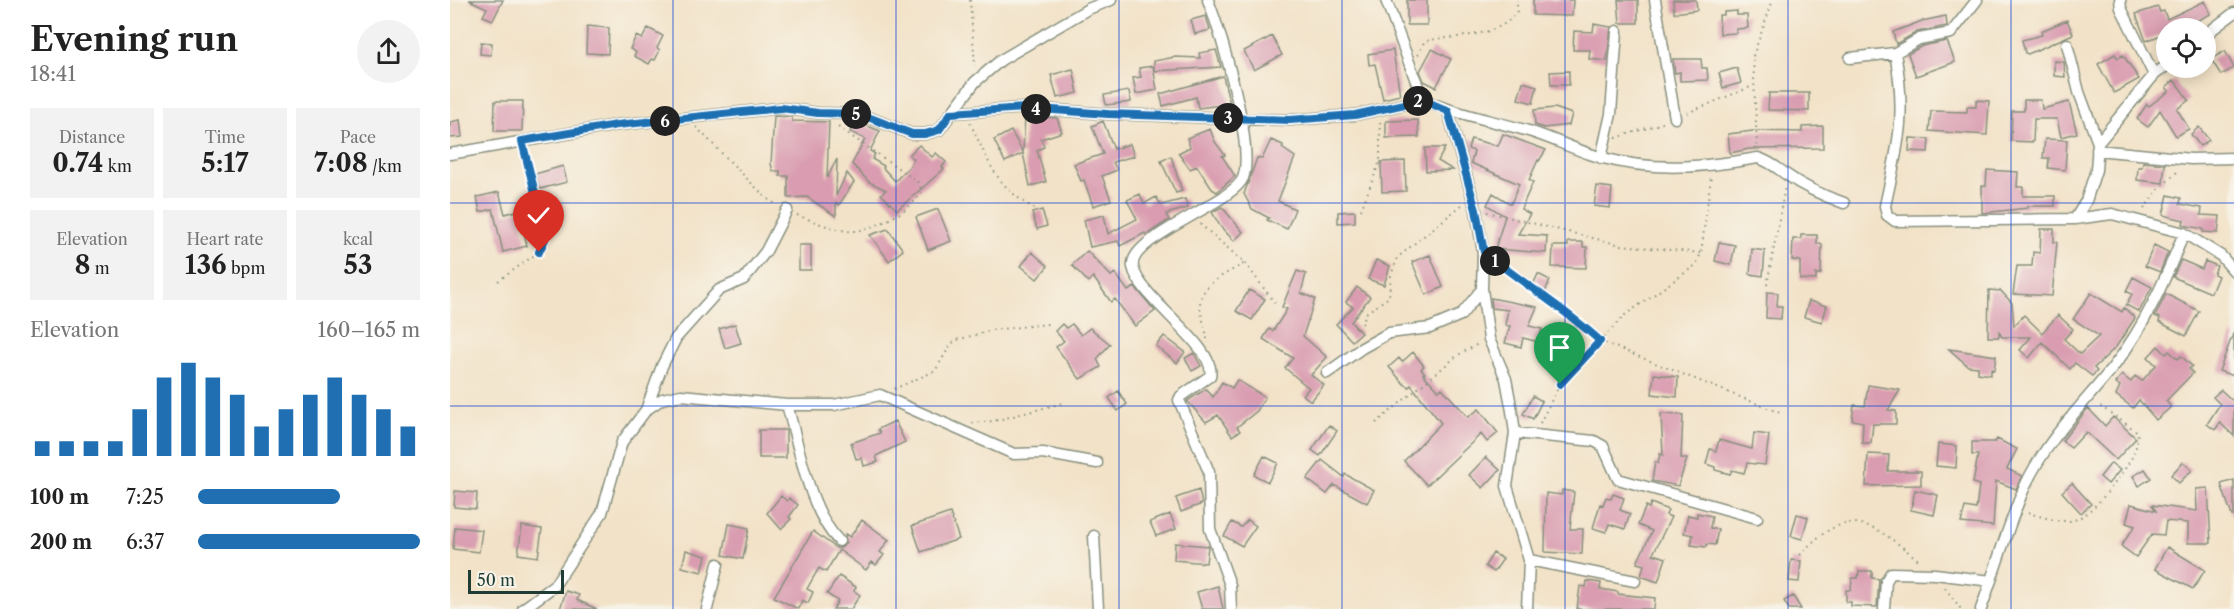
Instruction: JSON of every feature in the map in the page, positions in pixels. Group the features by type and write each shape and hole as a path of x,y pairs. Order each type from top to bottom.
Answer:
{"street":[{"path":"450,154 617,125 781,108 818,113 860,114 912,134 939,130 975,82 1028,43 1088,9 1111,0"},
{"path":"1208,0 1230,71 1241,118 1245,157 1244,176 1238,188 1189,214 1143,248 1135,255 1132,265 1138,280 1201,350 1210,365 1210,376 1181,396 1179,400 1209,472 1210,529 1230,585 1231,609"},
{"path":"1386,0 1423,100"},
{"path":"1655,0 1675,118"},
{"path":"1850,58 1895,53 1919,39 1951,33 1977,0"},
{"path":"2098,146 2154,75 2121,8 2120,0"},
{"path":"2216,27 2234,14"},
{"path":"1601,158 1611,114 1617,31"},
{"path":"2067,44 2079,92 2098,146 2096,170 2086,201 2075,219"},
{"path":"1895,53 1903,111 1899,148 1885,206 1887,215 1895,221 1914,223 2075,219 2112,214 2184,233 2221,256 2234,271"},
{"path":"951,113 1026,108 1108,114 1290,120 1380,111 1423,100 1448,111 1527,131 1601,158 1675,168 1758,158 1771,162 1818,194 1844,203"},
{"path":"1448,111 1476,210 1484,252 1482,289 1488,339 1506,379 1515,433 1507,486 1529,560 1527,609"},
{"path":"2098,146 2191,159 2234,158"},
{"path":"523,609 554,586 602,513 622,442 646,410 662,366 676,338 719,290 744,279 766,251 787,210"},
{"path":"1981,609 2026,483 2047,449 2114,365 2143,321 2161,292 2184,233"},
{"path":"1327,373 1362,348 1389,333 1430,328 1461,315 1482,289"},
{"path":"646,410 662,399 681,395 787,405 834,405 880,395 1014,454 1043,453 1097,463"},
{"path":"787,405 817,507 827,528 840,541"},
{"path":"1515,433 1594,441 1603,446 1618,479 1757,518"},
{"path":"1094,536 1098,609"},
{"path":"1529,560 1618,580 1635,581"},
{"path":"707,609 718,564"},
{"path":"1884,609 1886,581 1891,573 1935,574 1991,580"}],"path":[{"path":"970,0 975,82"},
{"path":"1411,70 1424,42 1502,26 1517,11 1518,0"},
{"path":"1758,158 1754,115 1753,56 1773,0"},
{"path":"1360,210 1380,162 1380,111"},
{"path":"965,112 998,180 1014,197 1035,209"},
{"path":"687,119 766,198 817,223 849,231 868,227 899,214 919,200 922,190 917,181 818,113"},
{"path":"498,281 539,252 545,239 522,141"},
{"path":"2137,220 2156,192 2191,159"},
{"path":"1533,436 1560,384 1600,341 1625,315 1696,265 1701,253 1712,165"},
{"path":"1767,285 1787,175"},
{"path":"1362,324 1366,313 1389,297 1391,275 1398,257 1472,197"},
{"path":"1476,210 1621,245 1701,253"},
{"path":"1189,214 1245,263 1277,306"},
{"path":"1484,252 1529,288 1569,312 1600,341 1780,413"},
{"path":"1201,350 1207,339 1200,308 1205,289 1245,263"},
{"path":"880,395 935,371 951,344 957,340 992,330 1048,324"},
{"path":"1376,423 1458,355 1488,339"},
{"path":"2017,510 2062,520 2074,520 2082,516 2112,487 2134,454 2138,432 2087,398"},
{"path":"952,426 994,421 1063,403"},
{"path":"1800,555 1812,541 1830,530 1862,523 1879,529 1935,574 1961,609"}],"building":[{"path":"469,0 503,0 493,20 483,16 487,8"},
{"path":"1407,0 1427,0 1427,25 1407,25"},
{"path":"1533,0 1573,0 1572,16 1533,15"},
{"path":"1618,0 1638,0 1638,23 1620,23"},
{"path":"1673,0 1696,0 1697,10 1674,13"},
{"path":"2205,1 2211,14 2203,18 2169,18"},
{"path":"2158,7 2160,12 2164,11 2167,18 2156,18 2156,37 2146,41 2136,14"},
{"path":"1737,11 1737,15 1747,15 1748,28 1736,29 1736,33 1720,34 1719,15 1724,15 1724,12"},
{"path":"1206,16 1210,30 1195,34 1191,20"},
{"path":"1946,16 1947,26 1917,32 1896,44 1893,32 1922,21"},
{"path":"2067,20 2073,34 2028,54 2025,53 2022,40 2042,35 2041,31"},
{"path":"1594,24 1611,27 1607,61 1589,59 1590,50 1573,50 1574,31 1593,32"},
{"path":"587,26 609,28 608,54 586,53"},
{"path":"648,28 663,36 657,48 660,50 655,60 652,59 649,64 634,56 636,52 630,49 636,36 642,39"},
{"path":"1272,36 1282,55 1254,70 1244,51"},
{"path":"1947,41 1955,62 1916,76 1908,54 1922,46"},
{"path":"481,42 492,43 491,55 480,54"},
{"path":"1432,49 1451,59 1436,87 1424,81 1420,71"},
{"path":"1216,50 1221,67 1154,71 1154,61 1175,57 1200,58 1199,53"},
{"path":"1393,50 1400,95 1383,99 1375,64 1369,65 1368,54"},
{"path":"2225,51 2234,68 2221,75 2216,67 2216,56"},
{"path":"2115,54 2118,58 2123,55 2139,79 2114,93 2098,64"},
{"path":"1673,59 1701,59 1702,68 1707,68 1708,80 1680,81 1680,72 1675,73"},
{"path":"2054,61 2064,62 2065,77 2054,76"},
{"path":"1153,66 1157,90 1136,94 1133,78 1141,77 1139,68"},
{"path":"1737,68 1741,83 1723,88 1719,73"},
{"path":"1073,69 1078,93 1057,98 1051,75"},
{"path":"1569,71 1569,85 1551,85 1550,72"},
{"path":"1223,76 1230,104 1198,108 1196,97 1163,106 1160,94"},
{"path":"2174,80 2189,100 2177,109 2189,129 2176,136 2160,110 2148,127 2137,119 2147,104 2149,106 2169,91 2166,87"},
{"path":"1523,82 1537,86 1533,103 1518,99"},
{"path":"1129,91 1131,102 1106,105 1104,95"},
{"path":"1769,93 1809,93 1809,111 1768,110"},
{"path":"1976,100 1989,101 1987,135 1929,131 1931,111 1967,112 1967,107 1976,107"},
{"path":"2024,100 2041,100 2042,109 2069,102 2077,133 2061,137 2057,119 2034,119 2033,142 2011,141 2012,111 2024,111"},
{"path":"495,101 523,101 522,131 494,131"},
{"path":"1555,108 1572,114 1569,125 1544,128 1535,125 1534,110"},
{"path":"774,116 792,117 792,121 829,122 827,178 837,159 836,196 847,173 854,182 839,205 836,203 836,216 807,197 788,198 788,176 780,176 780,171 773,171 771,164"},
{"path":"1025,116 1057,118 1062,132 1041,139 1044,147 1037,150 1046,182 1030,186 1023,153 1005,162 994,140 1011,131 1023,152"},
{"path":"460,120 462,137 450,138 450,122"},
{"path":"1418,120 1419,137 1386,138 1386,121"},
{"path":"855,121 880,131 870,151 875,154 872,159 884,166 883,168 895,181 910,166 914,159 909,155 919,145 932,157 936,153 946,162 942,167 944,169 897,210 881,194 886,190 869,182 852,164 865,139 850,132"},
{"path":"1103,121 1114,149 1130,144 1134,156 1113,162 1117,170 1102,176 1111,200 1093,206 1084,180 1081,181 1074,164 1103,154 1092,126"},
{"path":"1823,126 1823,148 1749,149 1730,153 1728,134 1753,131 1802,132 1802,127"},
{"path":"2199,127 2209,140 2200,146 2191,134"},
{"path":"1210,129 1215,142 1225,155 1222,156 1235,176 1217,192 1212,189 1197,166 1190,169 1178,153 1190,147 1187,138"},
{"path":"1503,134 1546,150 1538,160 1529,180 1533,182 1521,209 1530,214 1518,234 1547,236 1546,253 1495,249 1505,216 1487,205 1493,193 1511,204 1519,184 1471,163 1474,151 1468,149 1471,139 1498,146"},
{"path":"1910,138 1929,139 1928,152 1909,151"},
{"path":"2045,139 2067,140 2065,170 2048,168 2049,158 2043,158"},
{"path":"1271,140 1283,145 1282,148 1295,157 1278,201 1295,209 1287,229 1267,220 1269,218 1252,209 1244,194 1257,158 1262,159"},
{"path":"1425,148 1445,148 1438,161 1453,170 1426,171"},
{"path":"1171,156 1182,191 1176,193 1161,161"},
{"path":"1405,161 1406,191 1382,192 1381,162"},
{"path":"2143,162 2165,164 2163,183 2137,180 2138,167 2142,167"},
{"path":"563,166 567,182 540,189 535,174"},
{"path":"1987,170 2018,172 2017,187 2023,187 2023,196 2055,196 2055,206 2028,206 2028,208 1982,213 1982,186 1986,186"},
{"path":"1597,186 1612,188 1610,208 1594,206"},
{"path":"499,192 505,214 519,210 527,246 503,252 493,209 480,212 477,197"},
{"path":"1140,194 1144,204 1156,197 1161,205 1185,199 1188,208 1166,214 1169,220 1146,235 1145,233 1120,246 1118,241 1090,247 1084,220 1104,215 1108,234 1137,219 1127,200"},
{"path":"2168,195 2181,198 2180,204 2202,208 2201,215 2220,216 2218,233 2203,232 2203,229 2183,225 2184,220 2163,215"},
{"path":"1222,207 1243,232 1234,241 1220,226 1212,212"},
{"path":"938,209 951,241 928,250 916,217"},
{"path":"1042,210 1047,226 1037,229 1032,213"},
{"path":"1355,211 1355,222 1338,223 1338,212"},
{"path":"888,229 903,250 889,261 870,235"},
{"path":"2041,229 2054,229 2054,242 2057,242 2052,296 2013,294 2017,266 2032,266 2033,252 2040,253"},
{"path":"1801,235 1817,235 1817,244 1822,244 1821,274 1816,274 1816,280 1800,279 1800,261 1792,260 1793,239 1801,239"},
{"path":"1568,242 1583,242 1583,247 1587,247 1586,268 1552,267 1553,246 1568,246"},
{"path":"1719,242 1735,245 1731,265 1715,261"},
{"path":"799,245 811,245 811,270 799,270"},
{"path":"2154,245 2168,252 2160,272 2145,266"},
{"path":"1752,249 1765,251 1763,276 1750,274"},
{"path":"1087,251 1111,276 1115,273 1128,291 1135,287 1155,311 1135,326 1115,299 1111,302 1093,277 1088,282 1072,265"},
{"path":"1032,252 1048,266 1037,279 1021,266"},
{"path":"1430,255 1443,287 1426,295 1412,262"},
{"path":"1376,260 1390,266 1384,285 1368,279"},
{"path":"2181,260 2202,269 2205,261 2217,266 2214,274 2218,276 2211,293 2173,277"},
{"path":"1297,271 1306,274 1301,293 1315,299 1303,336 1327,357 1311,375 1324,385 1311,401 1303,395 1309,388 1285,368 1293,358 1263,339 1269,329 1273,331 1287,309 1282,307"},
{"path":"1538,274 1550,280 1545,292 1532,287"},
{"path":"2133,277 2152,287 2139,312 2126,305 2132,294 2126,291"},
{"path":"1357,287 1370,297 1351,322 1361,333 1352,341 1336,324 1353,307 1346,302"},
{"path":"1249,290 1265,299 1252,320 1236,311"},
{"path":"1989,290 2001,291 2012,303 2014,326 2024,315 2042,333 2058,315 2073,329 2064,339 2080,354 2099,336 2073,319 2091,293 2122,312 2124,308 2135,318 2116,347 2094,368 2097,371 2092,376 2075,363 2070,369 2042,342 2029,358 2020,350 2031,337 2002,337 1999,332 1999,337 1988,337"},
{"path":"1767,292 1778,293 1777,306 1782,306 1781,319 1766,318"},
{"path":"2166,294 2199,311 2186,336 2159,322 2160,318 2155,316"},
{"path":"1491,298 1537,307 1529,326 1542,329 1539,342 1523,338 1521,347 1505,343 1510,326 1505,325 1508,310 1492,308"},
{"path":"1809,301 1827,306 1822,322 1804,317"},
{"path":"735,324 741,343 725,348 719,329"},
{"path":"1062,324 1066,328 1072,324 1081,335 1090,328 1110,344 1097,359 1101,367 1080,379 1056,347 1064,341 1055,331"},
{"path":"2234,335 2234,376 2219,371"},
{"path":"1164,336 1185,352 1177,363 1156,346"},
{"path":"2158,346 2166,354 2169,351 2178,359 2181,356 2192,366 2189,369 2193,373 2166,401 2171,407 2156,420 2139,400 2133,408 2116,395 2120,386 2115,383 2122,375 2131,382 2135,376 2142,381 2156,365 2148,357"},
{"path":"1949,349 1996,356 1994,370 1991,369 1991,375 1978,373 1978,367 1968,366"},
{"path":"1413,352 1424,366 1421,369 1425,373 1423,374 1439,391 1442,388 1468,417 1479,409 1498,433 1487,442 1481,434 1427,485 1404,461 1441,423 1411,385 1409,387 1404,384 1389,367 1399,358 1402,362"},
{"path":"1194,353 1201,366 1192,371 1185,358"},
{"path":"1654,374 1678,377 1677,397 1652,394"},
{"path":"1237,380 1265,397 1257,411 1237,427 1240,431 1232,436 1218,415 1206,422 1187,401 1206,389 1213,397 1222,382 1232,388"},
{"path":"1868,385 1900,390 1888,410 1896,411 1896,424 1873,424 1871,443 1862,443 1863,422 1852,420 1854,405 1865,406"},
{"path":"2221,390 2234,402 2234,436 2220,423 2215,430 2207,424 2220,404 2213,397"},
{"path":"1118,391 1127,404 1118,411 1109,398"},
{"path":"1533,396 1542,401 1533,419 1523,414"},
{"path":"2088,408 2105,426 2113,417 2136,438 2116,460 2086,432 2071,448 2062,441"},
{"path":"1661,414 1683,415 1681,458 1687,459 1678,486 1652,481 1655,462 1658,463 1660,454 1663,455"},
{"path":"895,421 905,442 876,456 878,462 864,466 862,458 856,459 851,443 880,433 878,429"},
{"path":"1329,425 1337,431 1320,456 1312,450"},
{"path":"759,430 786,430 786,458 759,458"},
{"path":"1754,433 1769,435 1765,465 1747,463 1744,473 1732,470 1730,474 1715,470 1715,467 1706,464 1710,449 1716,451 1719,440 1752,449"},
{"path":"1997,439 2017,449 2007,469 2022,476 2016,489 1996,481 1993,526 1961,523 1965,507 1976,509 1979,485 1973,483 1978,455 1972,455 1972,442 1995,442"},
{"path":"1938,444 1957,446 1956,468 1936,466"},
{"path":"1868,454 1889,455 1888,471 1921,471 1921,485 1866,486"},
{"path":"1264,456 1278,463 1268,482 1254,475"},
{"path":"1486,457 1500,470 1483,488 1469,475"},
{"path":"1322,460 1344,477 1345,474 1374,490 1367,503 1334,485 1327,494 1307,479"},
{"path":"2183,462 2192,470 2179,483 2171,475"},
{"path":"2111,463 2120,470 2108,484 2100,477"},
{"path":"2145,469 2151,478 2139,486 2133,476"},
{"path":"2234,480 2234,516 2232,516 2221,484"},
{"path":"2072,483 2091,504 2081,513 2062,492"},
{"path":"2208,488 2211,543 2188,543 2188,523 2166,521 2164,535 2152,534 2136,557 2121,546 2135,526 2126,523 2131,504 2156,511 2152,505 2197,511 2196,489"},
{"path":"1199,490 1202,504 1181,512 1176,498"},
{"path":"1562,490 1574,492 1570,529 1583,529 1582,554 1545,552 1546,493 1562,495"},
{"path":"1915,490 1938,495 1934,515 1911,510"},
{"path":"455,491 477,493 476,509 454,507"},
{"path":"1613,494 1624,498 1620,510 1630,514 1625,529 1609,524 1606,532 1593,528 1600,504 1603,505 1606,497 1611,499"},
{"path":"781,496 787,501 789,498 798,505 789,517 791,519 781,529 767,513"},
{"path":"1651,503 1668,510 1666,515 1671,517 1653,554 1666,558 1658,582 1641,576 1644,565 1637,563 1652,531 1638,525 1646,506 1649,508"},
{"path":"950,513 959,539 921,552 912,526"},
{"path":"1697,513 1712,516 1710,528 1718,529 1715,545 1707,544 1706,547 1691,545 1693,535 1684,533 1688,515 1697,517"},
{"path":"1170,514 1176,529 1156,536 1150,522"},
{"path":"1797,514 1808,517 1802,539 1791,536"},
{"path":"862,520 889,540 880,552 884,555 876,565 872,562 866,570 839,550 826,572 819,568 813,578 807,589 813,592 808,603 802,600 798,609 774,597 813,531 836,548 841,548 846,543 845,534 850,537"},
{"path":"1248,520 1256,526 1242,546 1224,536 1232,522 1241,527"},
{"path":"729,524 749,528 743,559 723,555"},
{"path":"522,526 542,529 538,557 518,554"},
{"path":"455,527 482,530 479,552 453,549"},
{"path":"1175,543 1208,546 1206,563 1174,560"},
{"path":"2167,547 2205,570 2193,589 2155,569"},
{"path":"686,550 706,556 702,572 682,567"},
{"path":"1493,553 1503,559 1494,572 1485,566"},
{"path":"1791,560 1801,561 1799,582 1789,581"},
{"path":"1859,571 1872,571 1872,578 1879,579 1877,607 1851,606 1851,602 1846,602 1846,590 1851,590 1852,578 1858,578"},
{"path":"839,576 856,587 854,591 860,595 851,609 833,609 838,601 827,594"},
{"path":"1587,581 1601,583 1600,589 1618,592 1618,594 1655,598 1654,609 1577,609 1580,586 1586,587"},
{"path":"1218,586 1223,609 1202,609 1197,592"},
{"path":"566,591 579,595 577,600 597,609 560,609"},
{"path":"1793,596 1801,609 1789,609 1784,601"}],"route":[{"path":"539,252 545,239 544,229 522,141 561,134 617,125 781,108 818,113 860,114 912,134 925,134 939,130 951,113 1026,108 1108,114 1290,120 1355,115 1423,100 1448,111 1476,210 1484,252 1529,288 1569,312 1600,341 1560,384"}]}
